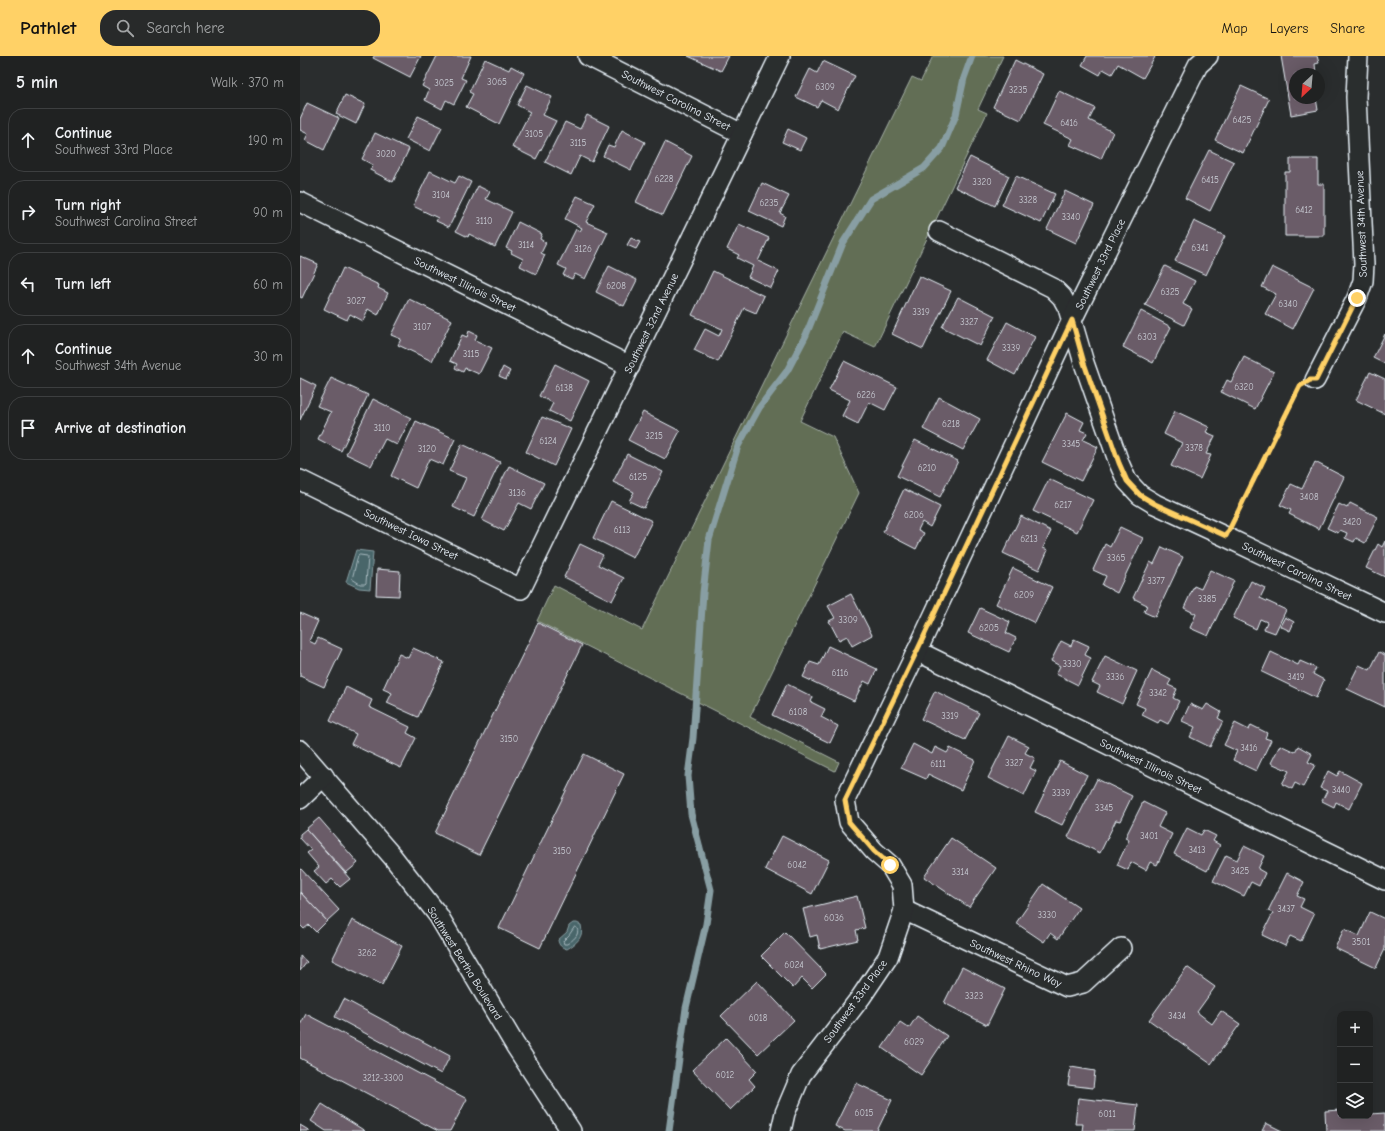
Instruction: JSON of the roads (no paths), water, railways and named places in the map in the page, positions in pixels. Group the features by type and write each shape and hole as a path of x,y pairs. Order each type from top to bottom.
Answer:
{"street":[{"name":"Southwest Carolina Street","path":"588,56 742,134"},
{"name":"Southwest 32nd Avenue","path":"521,589 780,56"},
{"name":"Southwest 33rd Place","path":"781,1131 785,1113 801,1075 861,997 888,957 904,910 902,885 890,865 874,851 849,822 845,800 917,651 1072,320 1198,65 1208,56"},
{"name":"Southwest 34th Avenue","path":"1316,380 1357,298 1363,281 1364,264 1356,97 1358,56"},
{"name":"Southwest Illinois Street","path":"300,202 630,366"},
{"name":"Southwest Carolina Street","path":"938,231 1053,288 1062,297 1068,308 1087,370 1119,463 1127,481 1140,495 1155,504 1226,536 1385,614"},
{"name":"Southwest Iowa Street","path":"300,480 521,589"},
{"name":"Southwest Illinois Street","path":"917,651 1385,880"},
{"name":"Southwest Bertha Boulevard","path":"300,750 392,856 438,915 515,1045 572,1131"},
{"path":"300,799 324,776"},
{"name":"Southwest Rhino Way","path":"904,910 1067,987 1083,983 1121,948"}],"water":[{"path":"356,550 373,552 370,589 359,588 346,582"},
{"path":"573,923 581,925 581,936 577,942 567,949 563,948 559,944 558,940 567,932 569,926"}],"waterway":[{"path":"669,1131 686,1008 706,924 711,890 691,814 688,776 693,738 703,593 709,540 738,446 759,408 787,371 806,335 843,243 871,199 924,168 942,148 956,115 964,78 972,56"}]}
